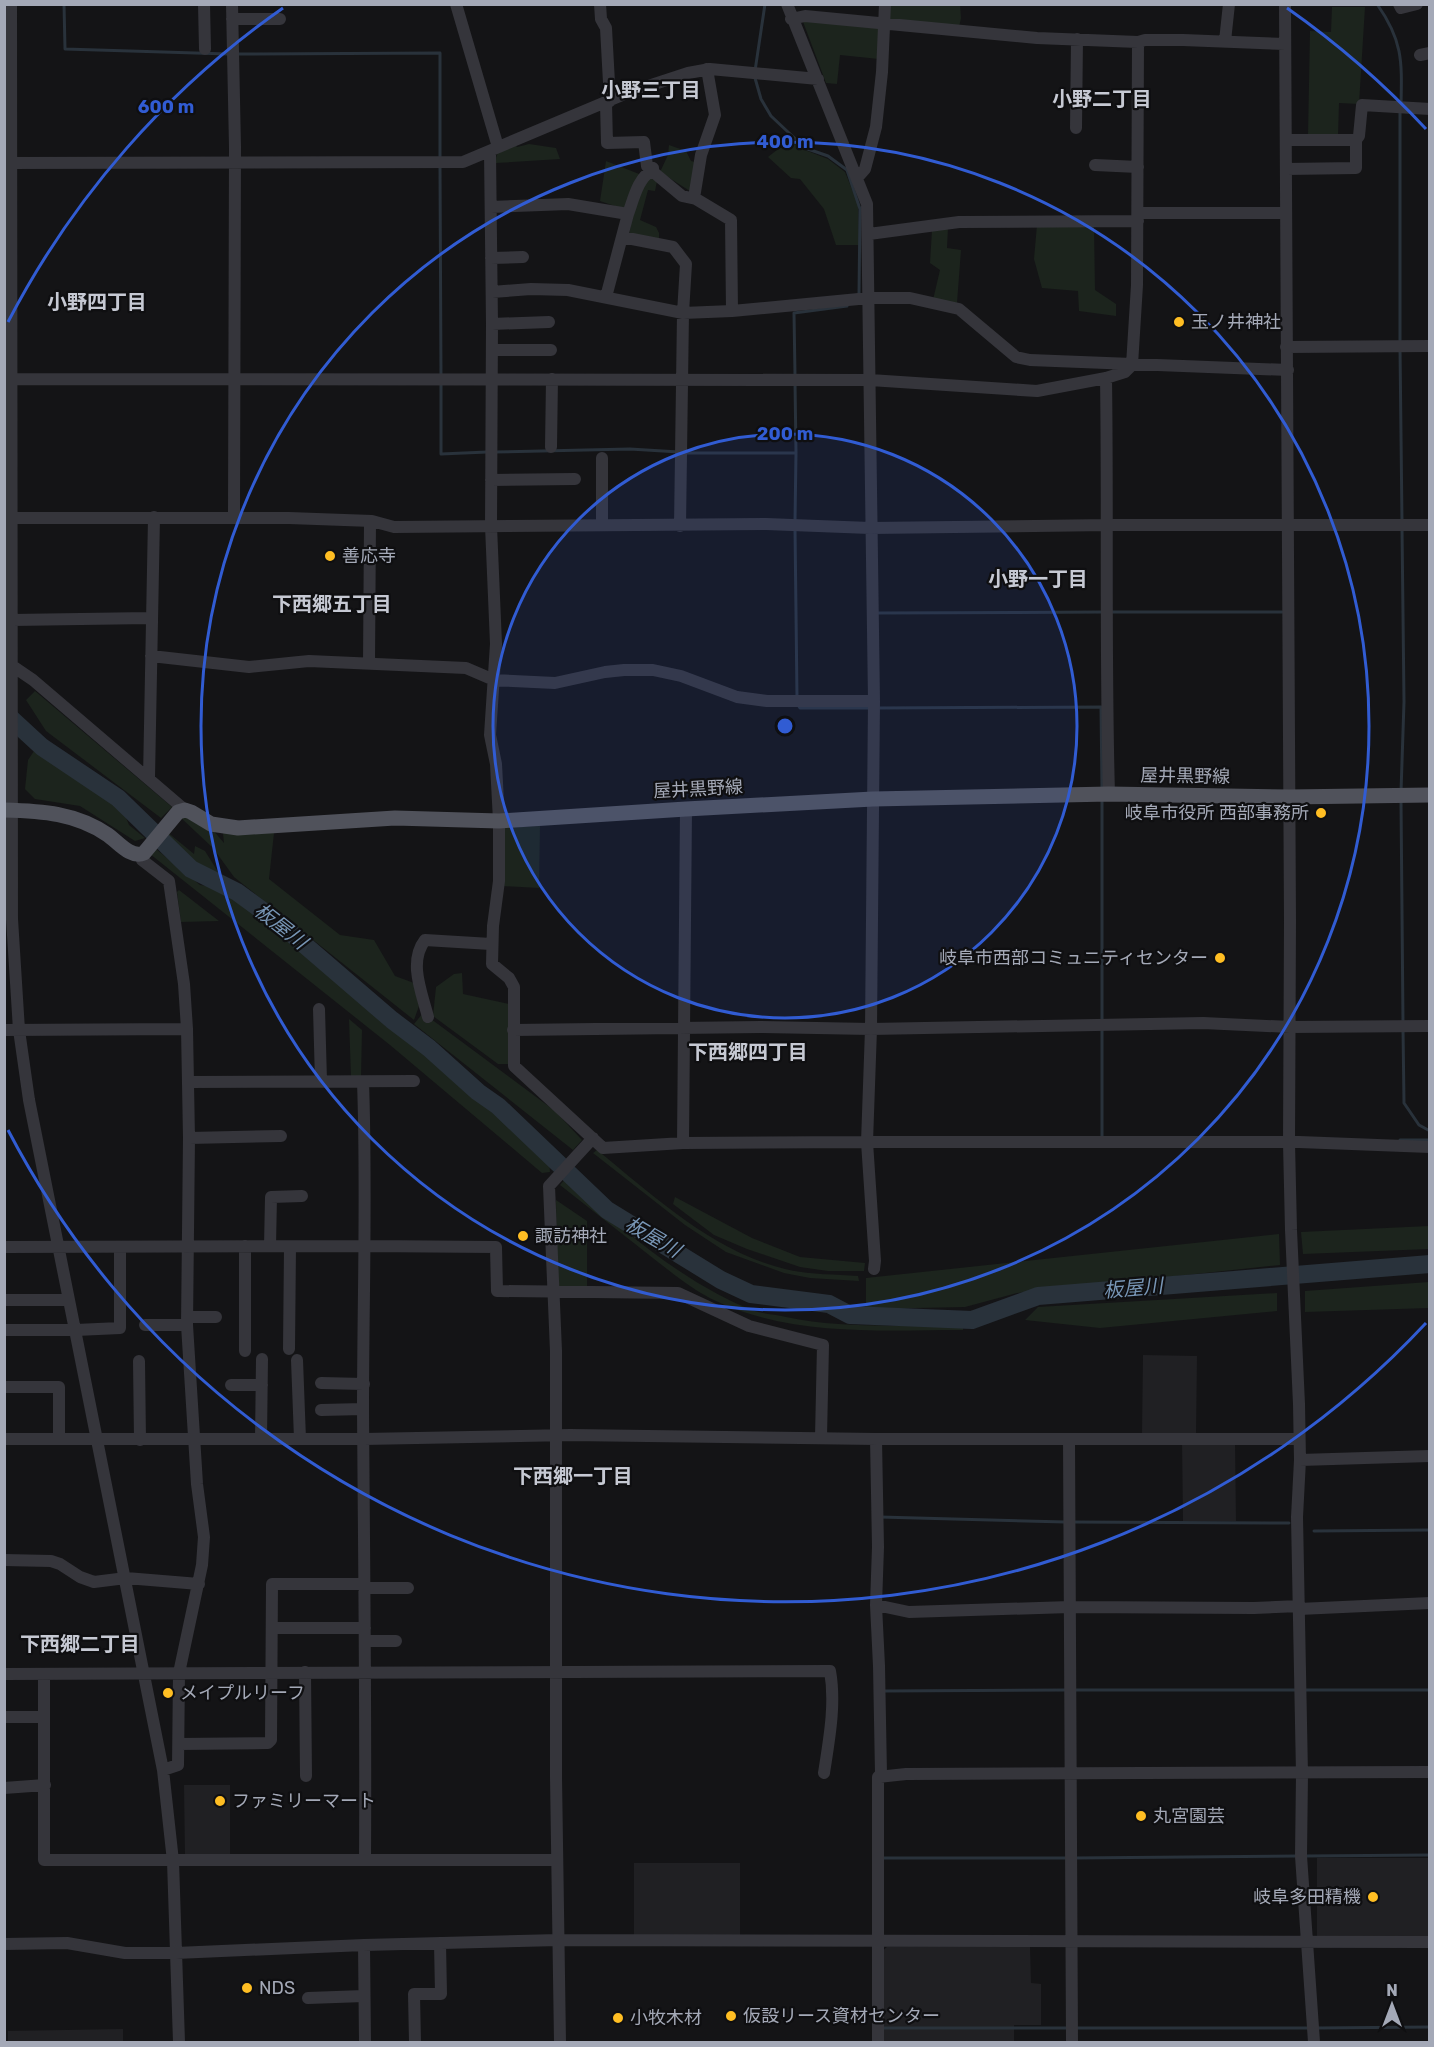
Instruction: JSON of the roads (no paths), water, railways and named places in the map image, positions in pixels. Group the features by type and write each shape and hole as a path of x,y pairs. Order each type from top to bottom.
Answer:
{"main road":[{"name":"屋井黒野線","path":"181,811 191,812 211,824 238,828 395,818 499,821 873,799 1109,794 1289,797 1430,795"},
{"path":"9,810 35,810 83,820 133,854 142,854 181,811"}],"street":[{"path":"11,4 8,379 13,767 9,810 12,919 19,1030 29,1100 163,1770 173,1861 179,2043"},
{"path":"204,4 205,49"},
{"path":"232,4 234,518"},
{"path":"456,4 494,149 491,207 491,526 496,644 490,735 495,764 499,821 499,881 491,944 492,964 508,978 514,987 514,1066 591,1142 603,1148 683,1143 867,1142 1289,1143 1430,1147"},
{"path":"600,4 601,19 606,28 607,143 644,142 647,166 653,168 652,171 682,196 694,198 731,220 732,311"},
{"path":"787,4 791,19 818,79 867,204 874,701 871,1029 867,1142 874,1269"},
{"path":"857,178 865,169 876,128 882,72 885,4"},
{"path":"1225,41 1228,4"},
{"path":"1285,4 1289,526 1289,1143 1300,1460 1297,1516 1302,1774 1301,1856 1314,2043"},
{"path":"1398,4 1401,8 1417,4"},
{"path":"791,19 805,16 1077,39 1285,44"},
{"path":"232,19 280,19"},
{"path":"1076,128 1077,39"},
{"path":"8,379 870,380 1037,390 1106,378 1125,372 1132,365 1137,285 1138,42"},
{"path":"8,163 463,162 659,81 707,69 818,79"},
{"path":"694,198 701,155 715,116 707,69"},
{"path":"1286,169 1356,168 1356,140 1359,136 1362,105 1430,109"},
{"path":"1286,140 1356,140"},
{"path":"1095,165 1138,167"},
{"path":"606,297 628,214 641,182 647,173 652,171"},
{"path":"491,207 568,204 603,208 628,214"},
{"path":"869,234 959,222 1286,213"},
{"path":"622,237 673,247 686,264 683,313 680,525"},
{"path":"491,258 523,257"},
{"path":"492,292 531,289 568,290 683,313 732,311 869,298 910,298 959,309 1016,357 1030,360 1288,370"},
{"path":"492,324 549,322"},
{"path":"1286,347 1430,346"},
{"path":"492,350 551,350"},
{"path":"1106,378 1108,525 1106,699 1109,794"},
{"path":"551,447 552,379"},
{"path":"602,458 602,525"},
{"path":"491,480 575,479"},
{"path":"9,518 154,517 370,521 394,527 766,524 870,528 1430,525"},
{"path":"149,778 150,618 154,517"},
{"path":"369,663 370,521"},
{"path":"12,620 150,618"},
{"path":"151,656 249,667 309,661 466,668 494,680 555,682 605,672 653,670 681,676 737,697 767,701 874,701"},
{"path":"10,666 33,680 149,778 181,811"},
{"path":"683,1143 686,809"},
{"path":"142,854 142,861 169,881 184,984 189,1138 187,1321 189,1379 197,1484 204,1537 199,1584 179,1673 178,1766 163,1770"},
{"path":"428,1017 417,979 418,954 424,940 491,944"},
{"path":"319,1009 321,1081"},
{"path":"513,1030 684,1027 871,1029 1203,1023 1290,1027 1430,1026"},
{"path":"4,1030 187,1029"},
{"path":"188,1082 414,1081"},
{"path":"363,1082 366,1162 363,1409 366,1641 365,1860"},
{"path":"189,1138 282,1136"},
{"path":"560,2043 556,1860 556,1436 549,1186 591,1142"},
{"path":"270,1246 271,1197 302,1196"},
{"path":"4,1330 120,1328 120,1246"},
{"path":"245,1246 245,1351"},
{"path":"4,1247 496,1247 498,1291 678,1293 749,1326 823,1345 821,1437"},
{"path":"289,1349 290,1247"},
{"path":"4,1300 69,1300"},
{"path":"144,1325 216,1317"},
{"path":"261,1439 262,1359"},
{"path":"297,1360 300,1439"},
{"path":"139,1361 140,1440"},
{"path":"321,1383 364,1384"},
{"path":"231,1385 262,1385"},
{"path":"4,1387 59,1387 59,1439"},
{"path":"321,1410 363,1409"},
{"path":"4,1439 140,1440 195,1437 364,1439 556,1436 1299,1439"},
{"path":"876,1439 878,1548 876,1605 881,1754 881,1774 878,1777 878,2043"},
{"path":"1069,1439 1072,2043"},
{"path":"1300,1460 1430,1456"},
{"path":"4,1560 51,1561 94,1582 126,1578 199,1584"},
{"path":"179,1744 268,1743 271,1740 272,1584 408,1588"},
{"path":"876,1605 909,1612 1070,1607 1254,1608 1430,1603"},
{"path":"272,1628 365,1628"},
{"path":"366,1641 396,1641"},
{"path":"4,1674 830,1671 833,1686 824,1773"},
{"path":"304,1672 306,1776"},
{"path":"44,1674 44,1860 556,1860"},
{"path":"4,1717 44,1717"},
{"path":"878,1777 906,1774 1430,1772"},
{"path":"4,1788 45,1785"},
{"path":"4,1944 67,1943 125,1953 176,1953 364,1945 559,1941 1430,1942"},
{"path":"415,2043 414,1994 441,1994 440,1943"},
{"path":"364,1945 365,2043"},
{"path":"308,1998 364,1996"}],"waterway":[{"path":"64,4 65,49 228,54"},
{"path":"755,71 765,4"},
{"path":"1377,4 1392,29 1399,52 1401,105"},
{"path":"235,54 440,53 440,159"},
{"path":"755,78 761,99 771,116 805,148 828,156 847,170 860,209 859,295"},
{"path":"1400,111 1400,342"},
{"path":"440,166 441,377"},
{"path":"795,375 794,313 847,306"},
{"path":"1400,348 1402,522"},
{"path":"795,382 796,453"},
{"path":"441,383 441,454 487,452"},
{"path":"494,452 630,449 679,452"},
{"path":"685,453 796,453 795,521"},
{"path":"795,528 797,698"},
{"path":"1401,792 1404,702 1402,528"},
{"path":"877,613 1104,612"},
{"path":"1110,612 1282,612"},
{"path":"798,705 800,708 870,708"},
{"path":"877,708 1101,707 1102,788"},
{"name":"板屋川","path":"4,712 42,747 118,798 191,869 237,892 278,922 478,1092 498,1106 607,1210 721,1280 751,1294 829,1304 850,1315 972,1320 1038,1296 1430,1264"},
{"path":"1102,799 1102,1022"},
{"path":"1401,801 1403,1023"},
{"path":"1102,1029 1102,1139"},
{"path":"1403,1029 1404,1103 1419,1125 1430,1131"},
{"path":"1400,1140 1430,1140"},
{"path":"880,1517 1065,1522"},
{"path":"1072,1522 1289,1523"},
{"path":"1314,1531 1430,1530"},
{"path":"884,1691 1066,1690"},
{"path":"1073,1690 1297,1690"},
{"path":"1304,1690 1430,1690"},
{"path":"1305,1856 1430,1855"},
{"path":"1074,1858 1298,1856"},
{"path":"883,1858 1067,1858"},
{"path":"1317,2028 1430,2027"},
{"path":"883,2028 1070,2028"},
{"path":"1077,2028 1310,2028"}],"place":[{"name":"玉ノ井神社","path":"1179,322"},
{"name":"善応寺","path":"330,556"},
{"name":"岐阜市役所 西部事務所","path":"1321,813"},
{"name":"岐阜市西部コミュニティセンター","path":"1220,958"},
{"name":"諏訪神社","path":"523,1236"},
{"name":"メイプルリーフ","path":"168,1693"},
{"name":"ファミリーマート","path":"220,1801"},
{"name":"丸宮園芸","path":"1141,1816"},
{"name":"岐阜多田精機","path":"1373,1897"},
{"name":"NDS","path":"247,1988"},
{"name":"仮設リース資材センター","path":"731,2016"},
{"name":"小牧木材","path":"618,2018"}],"district":[{"name":"小野三丁目","path":"651,90"},
{"name":"小野二丁目","path":"1102,99"},
{"name":"小野四丁目","path":"97,302"},
{"name":"小野一丁目","path":"1038,579"},
{"name":"下西郷五丁目","path":"332,604"},
{"name":"下西郷四丁目","path":"748,1052"},
{"name":"下西郷一丁目","path":"573,1476"},
{"name":"下西郷二丁目","path":"80,1644"}]}
